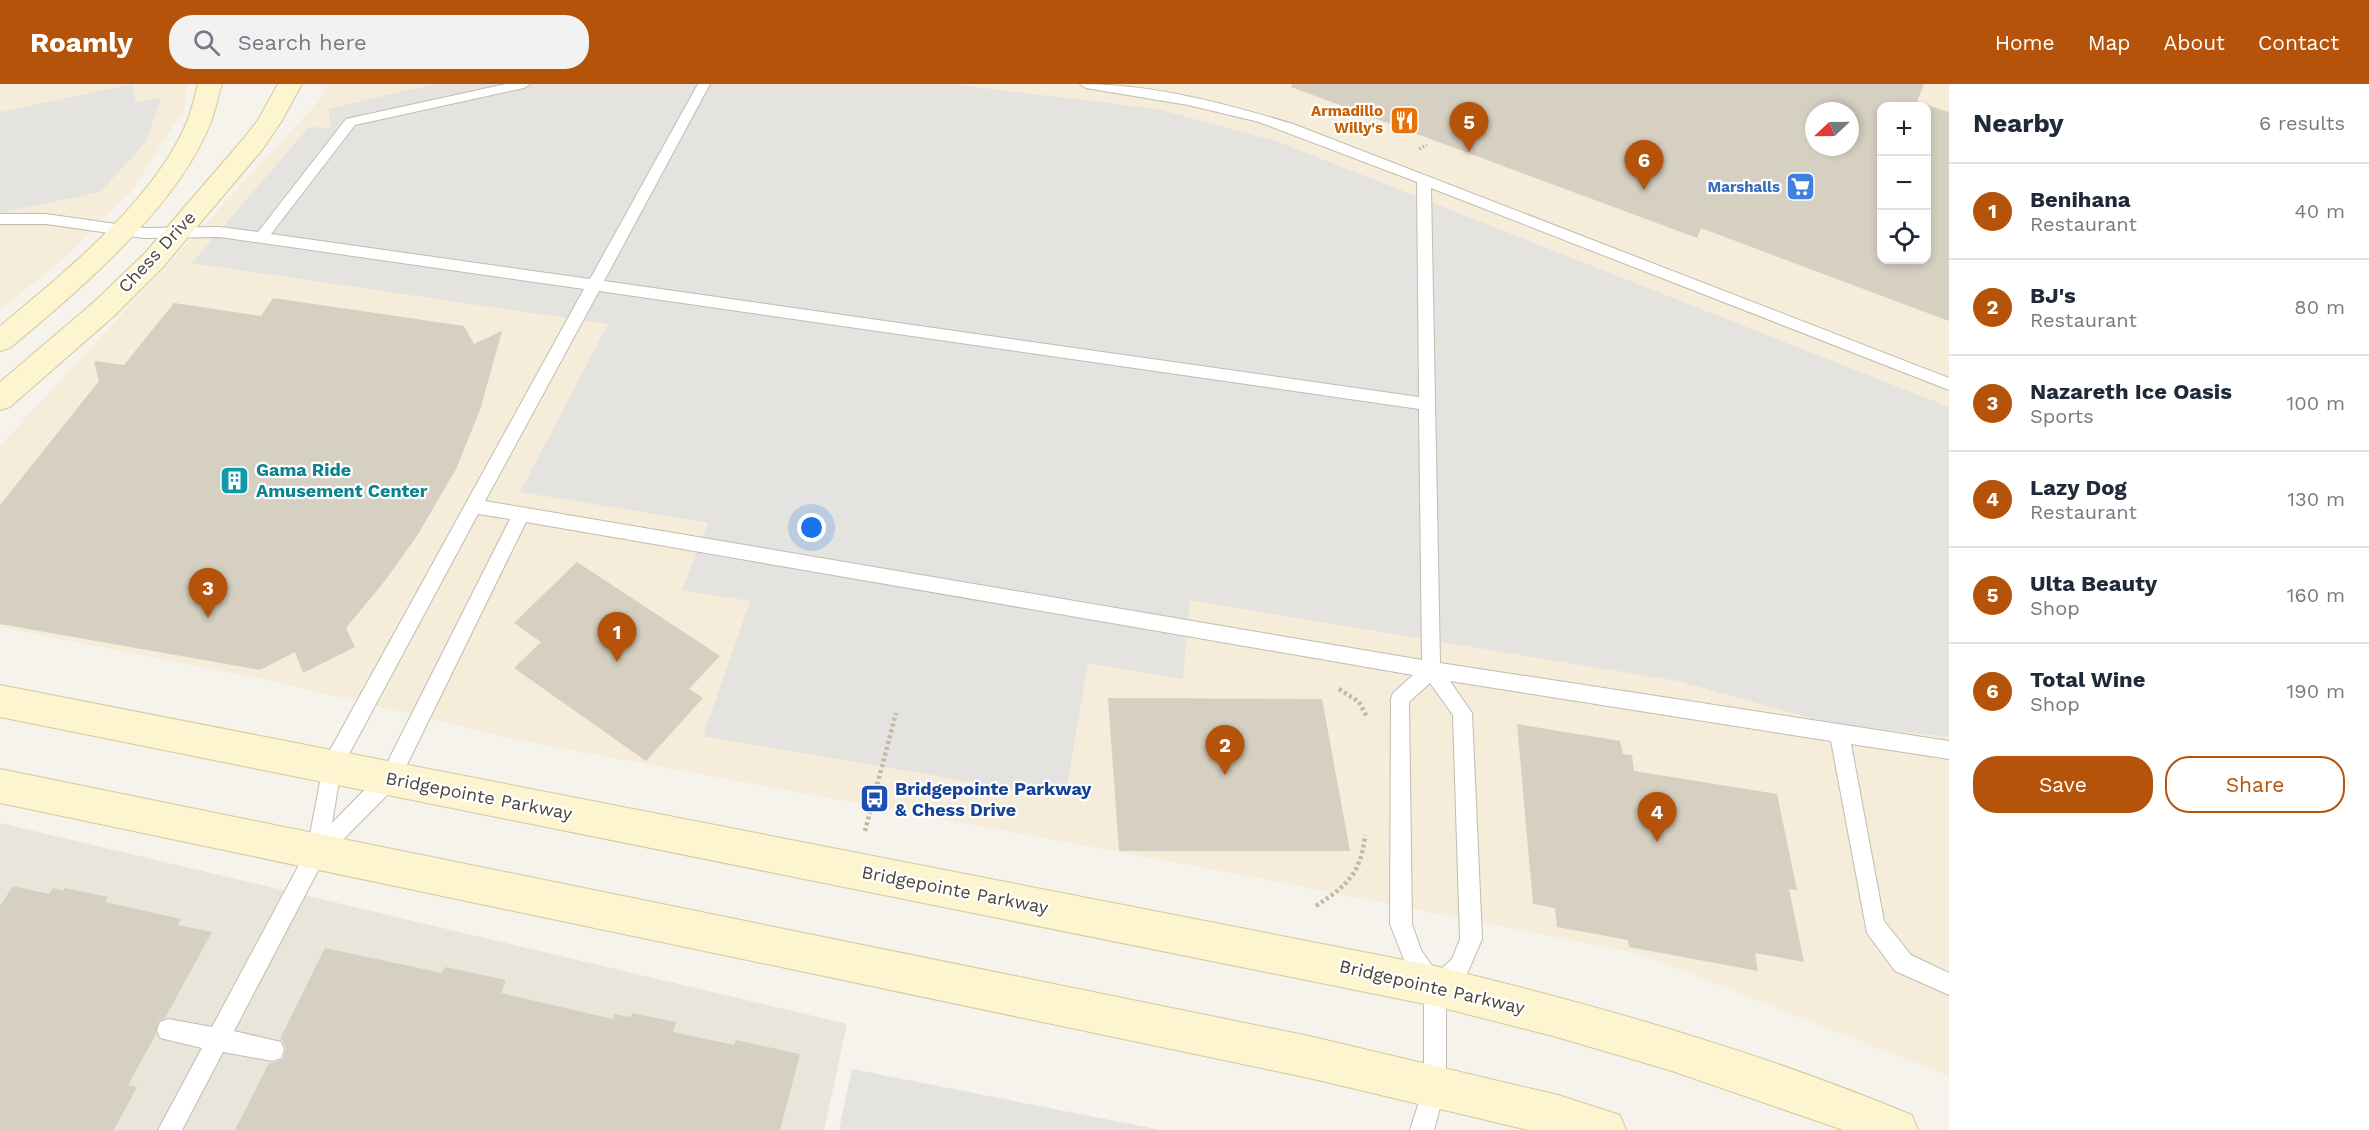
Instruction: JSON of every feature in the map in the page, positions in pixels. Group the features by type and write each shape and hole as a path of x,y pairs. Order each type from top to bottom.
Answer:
{"main road":[{"path":"0,341 74,277 121,231 180,159 202,116 210,84"},
{"name":"Chess Drive","path":"0,399 104,309 154,260 269,122 290,84"},
{"name":"Bridgepointe Parkway","path":"0,701 1436,986 1551,1014 1684,1054 1806,1095 1898,1130"},
{"path":"0,786 1309,1057 1435,1086 1605,1130"}],"lane":[{"path":"261,238 351,122 524,84"},
{"path":"317,852 331,767 704,84"},
{"path":"1086,84 1141,91 1239,112 1288,127 1949,384"},
{"path":"1424,178 1431,670 1462,713 1471,939 1466,960 1453,976 1436,986"},
{"path":"0,219 31,217 121,231 176,235 220,232 1428,404"},
{"path":"472,506 1431,670 1949,750"},
{"path":"170,1130 317,852 390,778 520,514"},
{"path":"1422,1130 1435,1086 1436,986 1417,967 1407,946 1401,924 1400,699 1431,670"},
{"path":"1839,733 1874,926 1903,963 1949,984"},
{"path":"168,1030 273,1050"}],"path":[{"path":"1339,689 1359,702 1369,721"},
{"path":"855,870 896,713"},
{"path":"1317,906 1350,882 1364,856 1366,825"}],"shaded area":[{"path":"0,84 187,84 185,107 134,188 67,256 0,310"},
{"path":"133,84 135,102 161,98 146,142 100,192 0,213 0,112"},
{"path":"328,84 1949,84 1949,1076 1641,954 1264,879 523,741 273,681 0,627 0,446 319,101"},
{"path":"435,84 951,84 1157,109 1276,141 1949,407 1949,737 1828,723 1678,681 1190,600 1183,679 1088,663 1065,798 703,736 750,601 682,590 708,523 520,492 608,324 192,263 309,127 332,128 328,109"},
{"path":"0,823 847,1024 824,1130 0,1130"},
{"path":"852,1069 1161,1130 839,1130"}],"building":[{"path":"1292,84 1924,84 1917,102 1877,102 1877,264 1931,264 1931,106 1949,112 1949,321 1701,228 1697,238 1291,87"},
{"name":"Gama Ride Amusement Center","path":"273,298 464,326 474,344 502,331 480,410 456,469 417,536 384,582 346,628 355,647 303,673 295,652 260,670 0,624 0,505 99,381 94,361 124,365 174,303 261,316"},
{"path":"577,562 720,656 689,689 703,698 646,761 514,668 541,642 514,623"},
{"path":"1108,698 1322,699 1350,851 1119,851"},
{"path":"1517,724 1620,741 1623,754 1632,755 1634,771 1777,794 1797,890 1789,889 1804,962 1755,953 1758,971 1629,947 1628,940 1557,927 1555,908 1533,904"},
{"path":"13,886 49,894 53,888 63,891 65,888 108,897 105,902 181,919 178,925 212,932 165,1018 158,1021 156,1034 128,1085 137,1087 114,1130 0,1130 0,906"},
{"path":"325,948 442,973 445,967 506,980 501,993 613,1019 614,1014 631,1017 632,1013 676,1022 673,1032 734,1045 736,1040 800,1054 780,1130 235,1130 269,1063 283,1059 286,1049 280,1039"}],"place":[{"name":"Armadillo Willy's","path":"1404,120"},
{"name":"Ulta Beauty","path":"1469,152"},
{"name":"Marshalls","path":"1801,187"},
{"name":"Total Wine","path":"1644,190"},
{"name":"Gama Ride Amusement Center","path":"235,480"},
{"name":"Nazareth Ice Oasis","path":"208,618"},
{"name":"Benihana","path":"617,662"},
{"name":"BJ's","path":"1225,775"},
{"name":"Bridgepointe Parkway & Chess Drive","path":"874,799"},
{"name":"Lazy Dog","path":"1657,842"}]}
